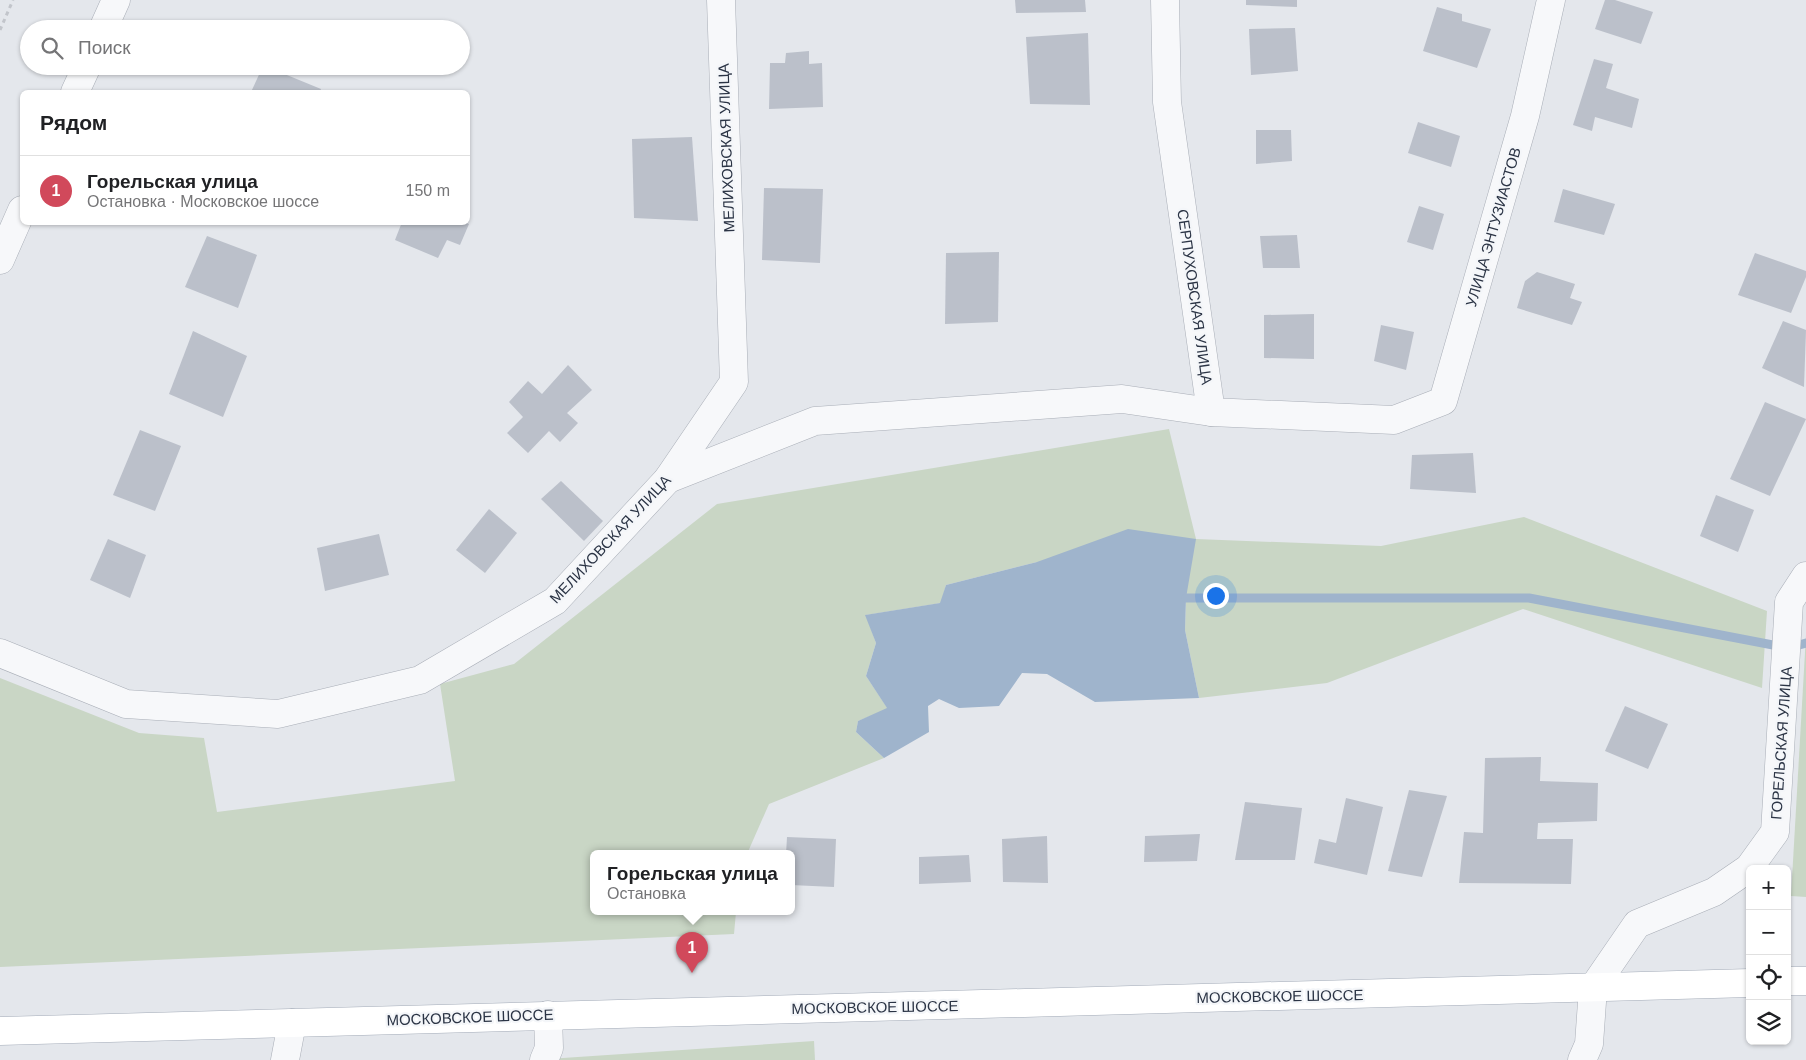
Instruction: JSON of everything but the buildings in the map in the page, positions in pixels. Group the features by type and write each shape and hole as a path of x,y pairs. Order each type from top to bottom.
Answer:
{"main road":[{"path":"1791,982 1806,981"},
{"name":"МОСКОВСКОЕ ШОССЕ","path":"0,1030 1746,983"}],"street":[{"path":"107,20 116,0"},
{"name":"МЕЛИХОВСКАЯ УЛИЦА","path":"0,653 126,704 278,714 420,680 554,601 668,479 734,382 721,0"},
{"name":"СЕРПУХОВСКАЯ УЛИЦА","path":"1165,0 1167,102 1211,412"},
{"name":"УЛИЦА ЭНТУЗИАСТОВ","path":"1211,412 1394,420 1443,401 1525,116 1551,0"},
{"path":"76,90 82,75"},
{"path":"0,260 20,215"},
{"path":"668,479 815,421 1122,399 1211,412"},
{"name":"ГОРЕЛЬСКАЯ УЛИЦА","path":"1593,988 1637,924 1714,892 1749,868 1775,832 1789,602 1806,576"},
{"path":"1582,1060 1589,1044 1593,988"},
{"path":"544,1060 548,1048 548,1015"},
{"path":"285,1060 292,1023"}],"path":[{"path":"0,30 13,0"}],"green space":[{"path":"1169,429 1196,539 1381,546 1524,517 1767,611 1762,688 1523,609 1327,683 1199,698 1185,630 1186,598 1037,562 946,585 941,603 866,615 876,643 866,676 888,709 858,721 856,732 884,758 769,804 749,850 590,850 590,915 736,915 734,934 0,967 0,678 139,733 204,738 217,812 455,781 440,684 514,664 717,504"},
{"path":"1806,635 1806,897 1791,896"},
{"path":"814,1041 815,1060 533,1060"}],"water":[{"path":"1128,529 1196,539 1186,598 1185,630 1199,698 1095,702 1047,674 1022,673 999,706 959,708 939,699 928,706 929,732 884,758 856,732 858,721 887,708 866,676 876,643 865,615 940,603 946,585 1037,562"}],"waterway":[{"path":"1186,598 1529,598 1788,648 1806,643"}],"place":[{"name":"Горельская улица","path":"692,973"}]}
